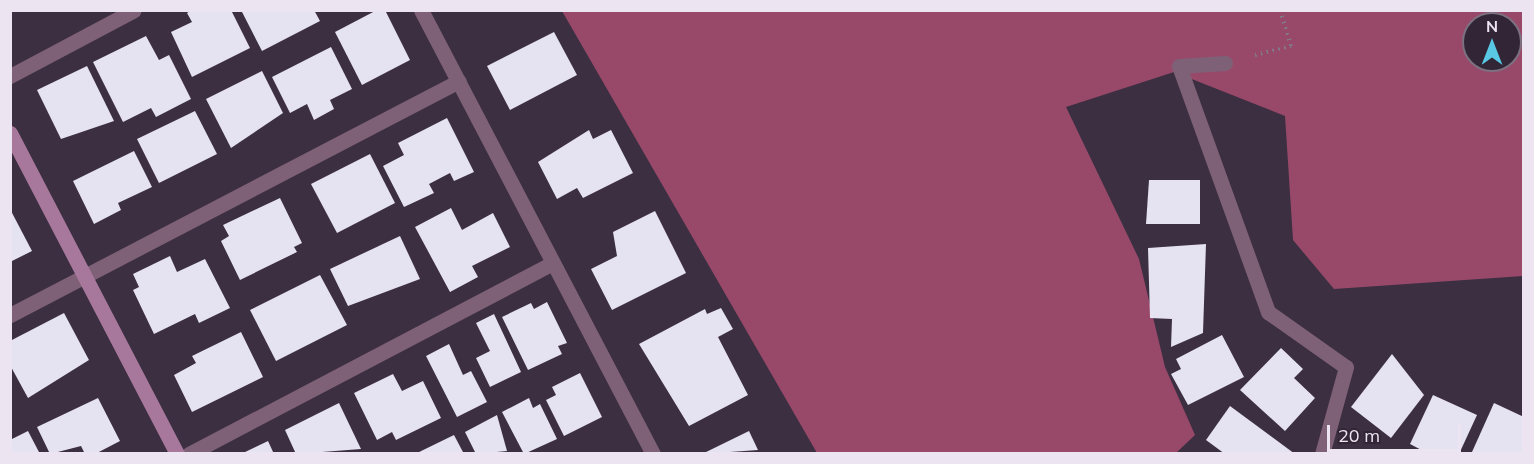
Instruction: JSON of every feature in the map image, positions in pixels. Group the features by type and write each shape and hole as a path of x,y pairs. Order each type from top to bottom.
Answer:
{"street":[{"path":"10,76 134,10"},
{"path":"421,10 654,453"},
{"path":"1225,63 1179,66 1269,312 1306,344 1346,367 1326,452"},
{"path":"10,315 459,81"},
{"path":"10,134 87,276 177,453"},
{"path":"189,453 553,263"}],"path":[{"path":"1225,63 1291,46 1280,10"}],"shaded area":[{"path":"562,11 1523,11 1523,276 1334,289 1293,240 1285,116 1174,72 1066,107 1139,259 1165,367 1195,435 1176,453 817,453"}],"building":[{"path":"192,10 231,10 250,48 192,77 171,32 192,22 187,13"},
{"path":"241,10 314,10 320,21 262,51"},
{"path":"377,10 385,10 410,60 362,85 335,32"},
{"path":"554,32 577,75 510,110 487,66"},
{"path":"146,36 159,60 169,55 191,99 156,117 151,108 123,122 93,62"},
{"path":"331,47 352,89 330,100 334,109 314,120 307,104 290,113 272,77"},
{"path":"87,66 114,121 61,139 37,90"},
{"path":"262,71 283,113 231,148 206,99"},
{"path":"195,111 217,154 159,183 137,139"},
{"path":"447,118 474,172 454,181 450,173 429,184 434,193 404,207 383,166 404,155 398,143"},
{"path":"589,130 593,139 611,130 633,173 583,198 577,188 557,199 538,162"},
{"path":"134,151 152,187 118,203 121,210 94,224 73,181"},
{"path":"370,154 395,203 337,233 311,184"},
{"path":"1149,180 1200,180 1200,224 1146,224"},
{"path":"280,198 302,243 294,247 297,252 240,280 221,241 229,236 223,225"},
{"path":"451,208 462,230 493,213 510,247 472,266 478,277 450,292 415,227"},
{"path":"10,209 32,251 10,262"},
{"path":"655,211 686,273 612,310 591,269 617,256 613,232"},
{"path":"400,236 420,279 348,306 330,269"},
{"path":"1206,244 1203,333 1171,347 1172,319 1150,318 1148,248"},
{"path":"170,256 177,272 205,259 230,308 199,323 195,314 154,334 133,290 139,287 133,274"},
{"path":"320,275 347,325 276,361 250,310"},
{"path":"547,302 567,343 558,346 562,354 528,370 502,317 531,303 534,309"},
{"path":"721,308 733,329 718,337 748,395 689,426 639,344 705,309 707,314"},
{"path":"64,313 89,360 28,398 10,365 10,341"},
{"path":"494,314 521,372 490,387 476,358 490,351 476,323"},
{"path":"241,332 263,377 192,412 174,375 196,363 192,356"},
{"path":"1222,335 1244,377 1188,405 1171,374 1181,369 1176,359"},
{"path":"449,344 463,375 471,371 487,402 457,417 426,356"},
{"path":"1281,348 1303,369 1294,378 1315,398 1285,431 1240,390"},
{"path":"1392,354 1424,395 1391,438 1351,407"},
{"path":"580,373 602,417 564,436 546,400 556,395 552,387"},
{"path":"393,374 402,391 423,381 441,418 396,440 392,432 377,440 354,393"},
{"path":"1433,395 1477,415 1459,454 1429,454 1410,444"},
{"path":"98,398 120,441 95,454 85,454 81,446 50,454 37,427"},
{"path":"529,398 533,408 540,404 557,439 524,454 502,412"},
{"path":"339,403 361,449 296,454 285,430"},
{"path":"1494,403 1524,417 1524,454 1472,452"},
{"path":"1230,406 1295,454 1225,454 1206,440"},
{"path":"497,415 507,451 476,454 465,432"},
{"path":"28,431 40,454 10,454 10,440"},
{"path":"749,431 758,450 702,454"},
{"path":"454,435 464,454 415,454"},
{"path":"268,441 274,454 241,454"}]}
